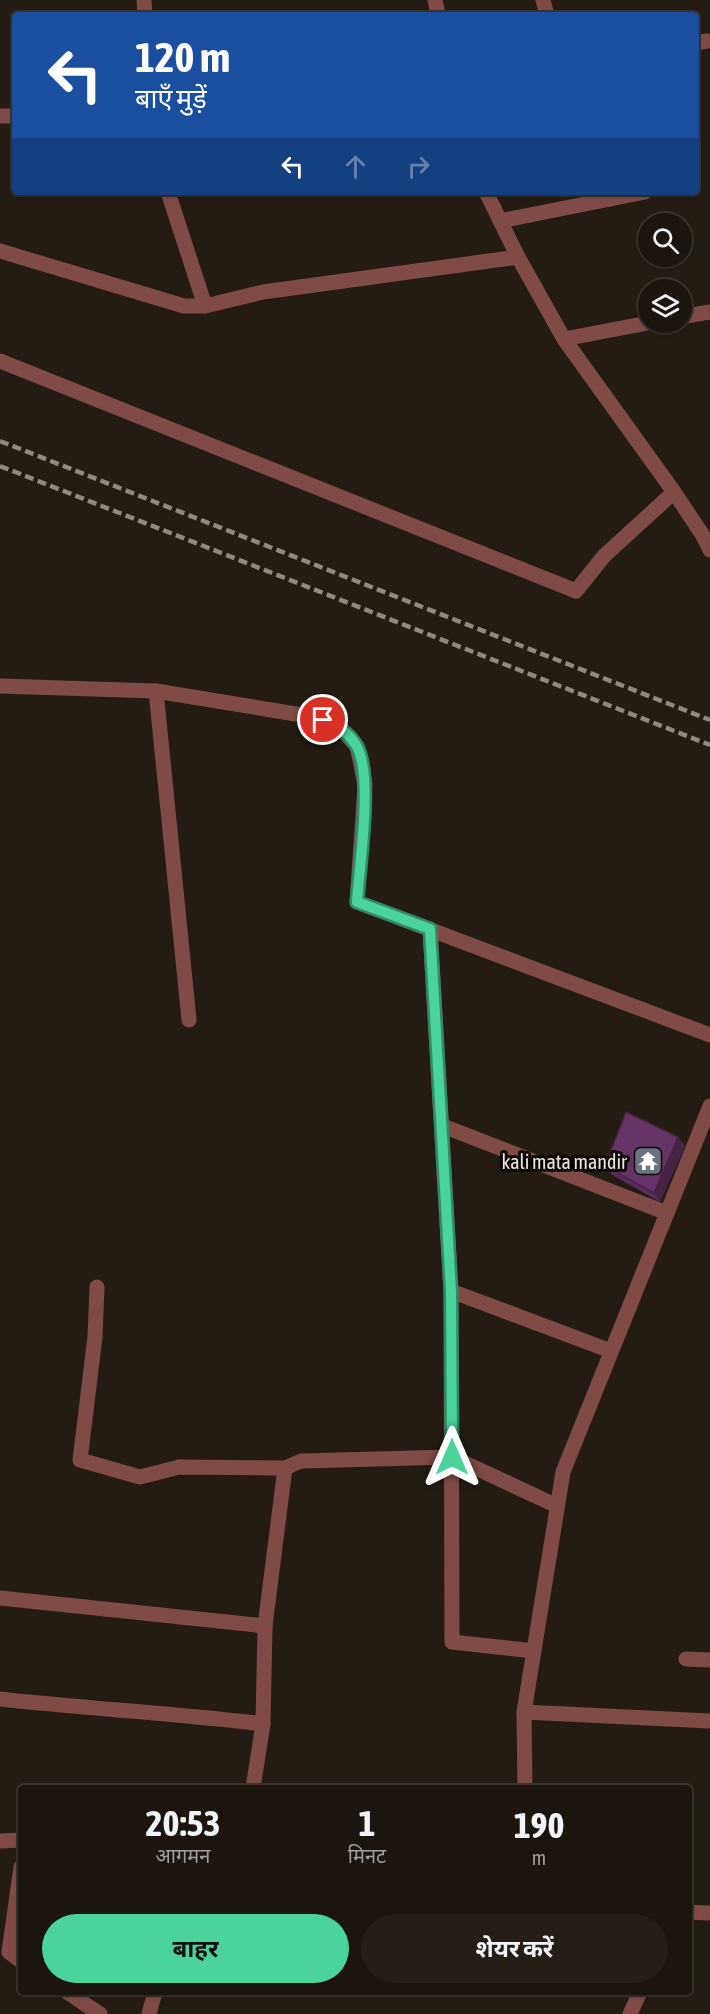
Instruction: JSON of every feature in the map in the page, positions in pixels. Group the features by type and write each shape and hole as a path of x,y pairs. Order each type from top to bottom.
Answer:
{"street":[{"path":"169,195 205,306"},
{"path":"487,195 518,257 564,339 706,534 710,550"},
{"path":"500,221 581,198 613,195"},
{"path":"0,250 184,306 205,306 263,292 518,257"},
{"path":"692,315 710,312"},
{"path":"564,339 638,325"},
{"path":"0,361 207,441 576,591 604,556 674,492"},
{"path":"0,686 156,691 308,716 338,726 357,746 365,785 357,902 710,1035"},
{"path":"156,691 189,1020"},
{"path":"430,929 451,1291 452,1642 534,1651"},
{"path":"525,1785 524,1712 563,1472 710,1106"},
{"path":"443,1126 667,1213"},
{"path":"97,1287 95,1337 80,1460 140,1477 179,1467 285,1468 301,1461 452,1457 557,1506"},
{"path":"451,1291 612,1351"},
{"path":"253,1785 263,1724 265,1626 285,1468"},
{"path":"0,1598 265,1626"},
{"path":"686,1659 710,1660"},
{"path":"0,1699 105,1710 160,1711 263,1724"},
{"path":"524,1712 710,1721"},
{"path":"0,1841 18,1840"},
{"path":"18,1888 9,1952 18,1959"},
{"path":"692,1912 710,1913"},
{"path":"72,1995 100,2014"},
{"path":"149,2014 153,1995"},
{"path":"630,2014 639,1995"}],"building":[{"name":"kali mata mandir","path":"626,1112 678,1137 654,1193 605,1166"}],"railway":[{"path":"0,441 710,720"},
{"path":"0,466 710,745"}],"place":[{"name":"kali mata mandir","path":"648,1161"}],"route":[{"path":"323,720 338,726 357,746 365,785 357,902 430,929 451,1291 452,1457"}]}
